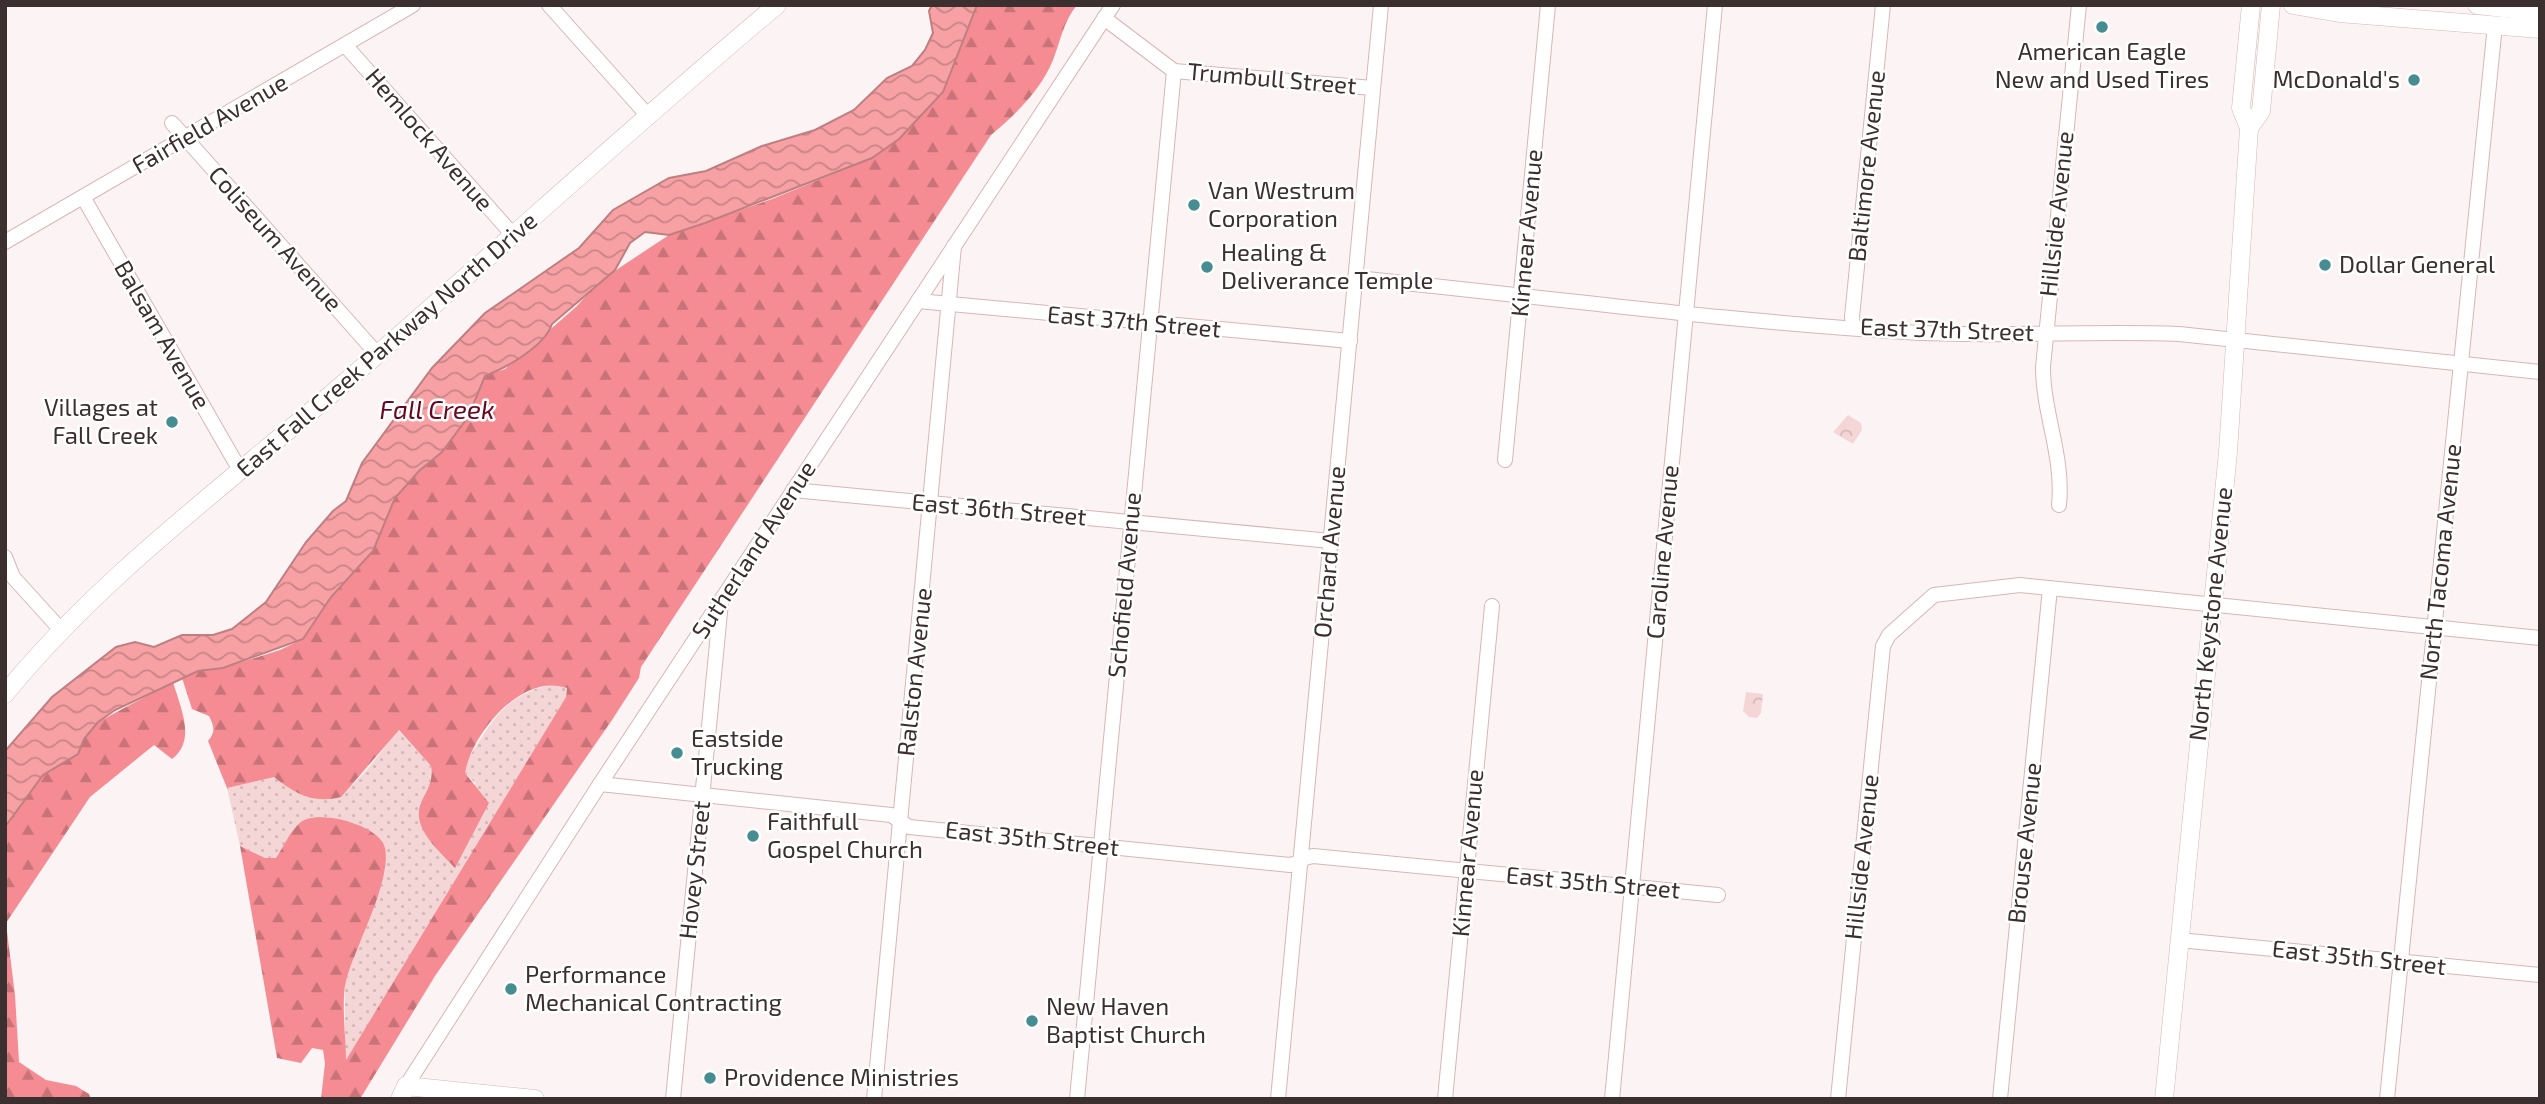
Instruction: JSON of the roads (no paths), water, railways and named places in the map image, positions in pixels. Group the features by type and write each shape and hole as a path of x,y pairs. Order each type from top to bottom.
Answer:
{"main road":[{"name":"East Fall Creek Parkway North Drive","path":"5,694 61,630 129,564 377,355 777,5"},
{"name":"North Keystone Avenue","path":"2164,1099 2228,452 2249,128 2241,108 2251,5"},
{"name":"North Keystone Avenue","path":"2249,128 2261,111 2271,5"},
{"path":"2293,5 2350,14 2540,29"},
{"path":"2477,5 2540,12"},
{"path":"403,1092 535,1099"}],"street":[{"name":"Fairfield Avenue","path":"5,242 414,5"},
{"path":"549,5 649,117"},
{"name":"Sutherland Avenue","path":"403,1092 600,784 1113,5"},
{"name":"Orchard Avenue","path":"1279,1099 1381,5"},
{"name":"Kinnear Avenue","path":"1506,460 1548,5"},
{"name":"Caroline Avenue","path":"1612,1099 1715,5"},
{"name":"Baltimore Avenue","path":"1853,327 1853,303 1883,5"},
{"name":"Hillside Avenue","path":"2059,505 2060,464 2043,377 2045,333 2078,5"},
{"name":"Trumbull Street","path":"1104,18 1174,71 1373,88"},
{"name":"North Tacoma Avenue","path":"2387,1099 2495,25"},
{"name":"Hemlock Avenue","path":"345,45 513,235"},
{"name":"Schofield Avenue","path":"1077,1099 1174,71"},
{"name":"Coliseum Avenue","path":"172,123 377,355"},
{"name":"Balsam Avenue","path":"83,197 241,472"},
{"name":"Ralston Avenue","path":"874,1099 932,503 954,244"},
{"name":"East 37th Street","path":"1356,278 1853,327 1949,334 2132,331 2234,339 2540,372"},
{"name":"East 37th Street","path":"918,301 1350,341"},
{"name":"East 36th Street","path":"793,490 1331,541"},
{"path":"5,557 9,576 61,630"},
{"name":"Hillside Avenue","path":"1838,1099 1883,646 1889,635 1929,598 1943,593 2020,585 2050,588"},
{"path":"2050,588 2540,638"},
{"name":"Brouse Avenue","path":"2000,1099 2050,588"},
{"name":"Hovey Street","path":"673,1099 722,599"},
{"name":"Kinnear Avenue","path":"1445,1099 1492,606"},
{"name":"East 35th Street","path":"600,784 891,814 909,827 1290,865 1313,856 1718,895"},
{"name":"East 35th Street","path":"2179,940 2540,975"}],"water":[{"name":"Fall Creek","path":"932,5 977,5 943,92 899,139 872,158 705,223 669,235 645,232 630,243 615,270 552,324 542,340 514,362 485,376 468,417 442,452 419,471 395,498 373,551 331,597 303,639 223,668 198,671 115,710 98,722 84,739 78,754 43,775 5,827 5,751 52,697 116,647 135,642 154,647 182,635 213,635 232,629 266,602 306,542 333,511 346,501 362,463 432,368 485,313 579,248 613,210 669,178 706,171 762,146 815,130 854,110 887,78 912,66 925,50 933,33 929,11"}],"place":[{"name":"American Eagle New and Used Tires","path":"2102,27"},
{"name":"McDonald's","path":"2414,80"},
{"name":"Van Westrum Corporation","path":"1194,205"},
{"name":"Dollar General","path":"2325,265"},
{"name":"Healing & Deliverance Temple","path":"1207,267"},
{"name":"Villages at Fall Creek","path":"172,422"},
{"name":"Eastside Trucking","path":"677,753"},
{"name":"Faithfull Gospel Church","path":"753,836"},
{"name":"Performance Mechanical Contracting","path":"511,989"},
{"name":"New Haven Baptist Church","path":"1032,1021"},
{"name":"Providence Ministries","path":"710,1078"}]}
